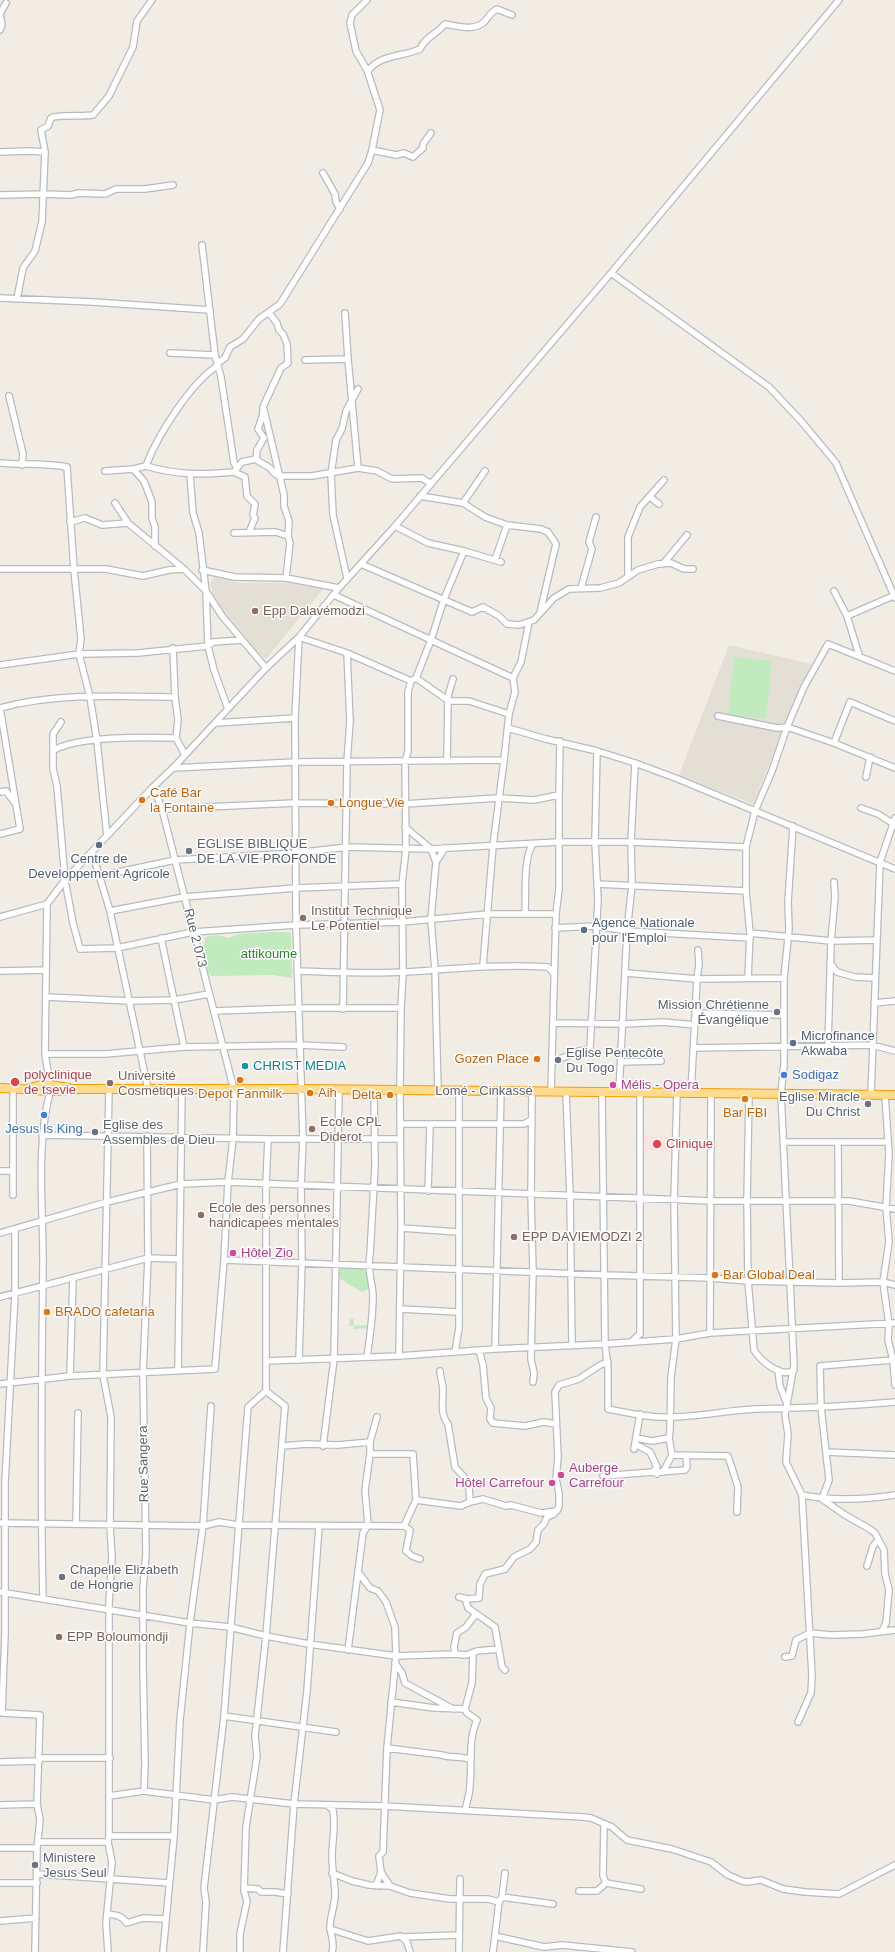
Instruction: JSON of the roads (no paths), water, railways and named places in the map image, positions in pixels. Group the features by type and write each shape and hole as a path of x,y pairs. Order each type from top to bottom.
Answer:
{"highway":[{"name":"Lomé - Cinkassé","path":"0,1088 27,1089 47,1086 74,1089 302,1089 459,1092 500,1090 602,1093 895,1095"}],"street":[{"path":"17,299 23,268 35,251 40,235 44,194 45,152 41,130 48,126 51,118 56,116 65,117 93,115 107,99 132,47 137,21 152,0"},
{"path":"146,466 162,432 195,387 218,363 225,358 230,347 243,339 259,319 280,304 293,280 340,209 368,163 380,110 368,72 356,51 350,23 352,15 367,0"},
{"path":"43,1598 41,1524 43,1287 42,1136 48,1103 45,1054 47,904 65,880 216,723 266,668 299,637 347,578 395,526 611,273 839,0"},
{"path":"0,30 2,25 0,14 6,3"},
{"path":"368,72 371,67 386,58 420,48 425,40 438,32 445,24 470,28 477,27 485,22 492,12 497,9 512,15"},
{"path":"372,150 396,155 404,153 413,157 423,148 431,133"},
{"path":"0,152 45,152"},
{"path":"323,173 335,194 336,202 340,209"},
{"path":"0,195 105,194 116,189 145,189 173,185"},
{"path":"202,246 215,355 218,363 235,470 246,477 247,496 255,504 253,515 255,518 249,532"},
{"path":"611,273 769,387 836,463 894,597 847,616"},
{"path":"0,298 93,302 210,310"},
{"path":"268,313 277,323 279,330 283,334 287,344 288,363 281,368 263,407 263,414 258,429 264,438 257,450 256,459 260,464 267,466 275,475 280,476 331,474 358,468 377,471 392,479 422,478 430,484"},
{"path":"345,313 358,468"},
{"path":"170,353 215,355"},
{"path":"305,360 348,359"},
{"path":"347,578 333,515 331,474 336,440 342,429 346,411 358,389"},
{"path":"10,396 22,454 22,465"},
{"path":"263,407 268,422 284,495 284,506 289,521 288,536 290,543 286,578"},
{"path":"105,471 133,469 146,466 168,472 202,475 235,470 242,462 256,459"},
{"path":"0,462 22,465 54,465 67,467 70,522 81,639 79,654 90,697 97,741 107,836"},
{"path":"133,469 144,481 152,502 152,518 155,527 155,546"},
{"path":"463,503 485,471"},
{"path":"190,474 194,513 199,533 202,570 206,590 208,646 214,670 228,709"},
{"path":"628,576 628,537 640,507 664,480"},
{"path":"420,496 463,503 485,517 507,524 541,529 548,532 556,544 540,613"},
{"path":"650,497 659,504"},
{"path":"115,502 128,523 206,590 222,616 266,668"},
{"path":"581,588 592,549 589,542 596,517"},
{"path":"70,522 85,518 102,524 128,523"},
{"path":"495,560 507,524"},
{"path":"395,526 428,543 464,551 501,562"},
{"path":"234,533 276,532 288,536"},
{"path":"662,564 687,535"},
{"path":"398,1356 401,1228 400,1091 403,972 402,884 406,849 404,804 405,762 408,752 408,692 431,640 444,599 464,551"},
{"path":"361,564 472,612 483,607 499,616 507,624 519,625 534,620 560,593 574,588 600,588 619,583 638,570 662,564 671,563 684,569 693,569"},
{"path":"0,569 106,569 143,576 169,570 184,570"},
{"path":"202,570 235,577 286,578 339,588"},
{"path":"834,591 847,616 859,655"},
{"path":"334,595 513,678"},
{"path":"483,966 493,846 509,714 514,692 513,678 521,662 529,622"},
{"path":"299,637 347,653 414,679 449,701 469,701 509,714"},
{"path":"299,637 295,718 296,925 303,1139 301,1186 302,1262 299,1360"},
{"path":"0,665 79,654 138,653 173,648 208,646 212,642 242,640"},
{"path":"748,978 750,936 746,891 746,847 755,811 804,687 828,644 859,655 895,671"},
{"path":"173,648 175,697 178,720 176,738 185,755"},
{"path":"342,1009 350,721 347,653"},
{"path":"447,760 448,696 453,679"},
{"path":"0,834 20,829 5,730 0,708 26,701 90,697 175,697"},
{"path":"834,742 850,702 895,721"},
{"path":"718,716 776,728 787,727 834,742 895,768"},
{"path":"216,723 295,718"},
{"path":"61,722 53,734 53,769 57,786 65,880 73,923 80,949 117,948 193,932 296,925 345,925 402,922 488,914 556,914"},
{"path":"508,728 546,740 560,741 635,763 793,826 895,869"},
{"path":"54,750 64,744 136,737 176,738"},
{"path":"551,1092 555,928 560,889 558,842 560,741"},
{"path":"552,1062 579,1051 590,1049 597,884 595,842 597,751"},
{"path":"866,777 870,757"},
{"path":"173,768 295,762 504,760"},
{"path":"619,1093 624,1024 627,931 632,885 631,842 635,763"},
{"name":"Rue 2.073","path":"153,787 162,809 234,1090 233,1139 228,1182 224,1260 215,1369 178,1370"},
{"path":"0,792 6,791 15,803"},
{"path":"162,809 295,803 404,804 499,798 534,800 559,795"},
{"path":"861,808 878,814 894,825"},
{"path":"871,1094 880,862 894,825 895,818"},
{"path":"793,826 788,937 784,978 781,1094 788,1202 794,1370 785,1415 788,1434 786,1462 802,1495 812,1655 811,1693 798,1722"},
{"path":"405,827 431,849 436,862 431,919 435,970 438,1091"},
{"path":"100,876 175,860 296,853 347,847 431,849 558,842 631,842 746,847"},
{"path":"525,914 526,867 529,849 534,844"},
{"path":"436,862 445,848"},
{"path":"92,852 110,911 148,1089"},
{"path":"828,1046 831,941 835,897 834,882"},
{"path":"110,911 184,897 296,888 345,888 402,884"},
{"path":"597,884 746,891"},
{"path":"0,917 47,904"},
{"path":"555,928 596,926 627,931 788,937 831,941 877,940"},
{"path":"161,938 184,1047"},
{"path":"691,1093 699,964 698,950"},
{"path":"830,963 835,970 840,973 854,977 875,978"},
{"path":"297,971 343,973 403,972 483,966 548,967 554,974"},
{"path":"0,971 46,970"},
{"path":"626,973 697,979 784,978"},
{"path":"46,997 130,1001 174,1000 209,994"},
{"path":"874,1003 895,1001"},
{"path":"214,1011 299,1008 401,1008"},
{"path":"696,1013 783,1016"},
{"path":"553,1022 591,1024 663,1022 695,1025"},
{"path":"45,1054 105,1054 184,1047 300,1045 343,1046"},
{"path":"694,1048 872,1045 895,1051"},
{"path":"621,1062 661,1061"},
{"path":"12,1195 13,1088"},
{"path":"108,1952 107,1914 109,1879 112,1862 108,1839 110,1758 109,1610 112,1557 110,1526 111,1418 103,1375 109,1088"},
{"path":"0,1384 12,1384 70,1376 143,1374 178,1370 182,1089"},
{"path":"324,1446 334,1359 339,1090"},
{"path":"495,1349 500,1090"},
{"path":"368,1357 373,1297 372,1283 368,1266 374,1189 374,1091"},
{"path":"532,1091 531,1195 533,1272 531,1359 534,1372 533,1382"},
{"path":"456,1352 459,1328 459,1092"},
{"path":"566,1092 570,1195 572,1345"},
{"path":"602,1093 605,1344 608,1362 608,1408 640,1414 671,1417 787,1406 821,1407 895,1402"},
{"path":"640,1093 640,1334 646,1341"},
{"path":"672,1455 669,1438 671,1417 671,1377 676,1339 674,1200 677,1093"},
{"path":"710,1333 712,1201 711,1093"},
{"path":"749,1094 747,1201 748,1281 751,1330 754,1350 760,1359 778,1370 788,1372 794,1370"},
{"path":"885,1095 888,1142 886,1207 889,1242 883,1282 889,1324 888,1340 893,1360 895,1385"},
{"path":"400,1124 524,1124 532,1120"},
{"path":"428,1191 430,1125"},
{"path":"42,1136 108,1136 130,1138 147,1136 268,1140 400,1139"},
{"name":"Rue Sangera","path":"144,1791 145,1764 143,1667 146,1554 143,1374 148,1258 147,1136"},
{"path":"203,1952 206,1902 204,1888 224,1716 248,1407 266,1390 266,1184 268,1140"},
{"path":"784,1142 888,1142"},
{"path":"838,1142 838,1284"},
{"path":"0,1171 13,1171"},
{"path":"0,1233 106,1202 181,1184 228,1182 674,1200 788,1202 849,1201 886,1207 895,1210"},
{"path":"15,1228 15,1294 12,1384 8,1416 2,1523 2,1592 5,1633 2,1664 1,1716 40,1715 40,1759 37,1804 40,1820 35,1952"},
{"path":"401,1228 458,1232"},
{"path":"0,1297 43,1287 148,1258 180,1259"},
{"path":"224,1260 266,1263 302,1262 458,1270 497,1270 570,1274 711,1278 790,1283 838,1284 883,1282 895,1284"},
{"path":"70,1376 73,1278"},
{"path":"400,1309 458,1312"},
{"path":"266,1361 398,1356 495,1349 605,1344 676,1339 710,1333 751,1330 895,1323"},
{"path":"631,1342 640,1334"},
{"path":"479,1350 483,1365 486,1398 491,1408 490,1419 493,1423 525,1426 544,1422 556,1424"},
{"path":"822,1499 829,1480 821,1407 820,1366 893,1360"},
{"path":"557,1511 559,1499 556,1479 558,1467 555,1392 557,1387 579,1379 600,1365 608,1362"},
{"path":"778,1370 780,1386 787,1406"},
{"path":"440,1371 443,1390 442,1409 444,1419 448,1424 455,1466 464,1477 469,1488 470,1502"},
{"path":"240,1952 240,1934 247,1901 245,1888 246,1827 256,1756 256,1722 266,1636 286,1406 266,1390"},
{"path":"163,1952 174,1836 180,1720 190,1623 203,1526 211,1406"},
{"path":"76,1524 78,1412"},
{"path":"635,1444 640,1414"},
{"path":"348,1650 363,1533 368,1525 365,1490 370,1454 370,1442 377,1417"},
{"path":"635,1444 669,1438"},
{"path":"282,1446 306,1444 324,1446 370,1442"},
{"path":"635,1444 650,1452 658,1471"},
{"path":"826,1452 895,1455"},
{"path":"370,1454 413,1454 416,1500 404,1526"},
{"path":"658,1471 672,1455"},
{"path":"672,1455 728,1456 738,1487 737,1512"},
{"path":"603,1476 685,1470 687,1467 686,1456"},
{"path":"802,1495 822,1499 873,1498 895,1495"},
{"path":"416,1500 461,1506 483,1499 506,1506 511,1505 541,1514 557,1511"},
{"path":"822,1499 875,1533 884,1550 885,1574 889,1590 886,1623 882,1631"},
{"path":"505,1670 502,1667 495,1627 475,1615 468,1608 462,1598 479,1598 480,1584 485,1574 505,1569 514,1557 533,1546 538,1530 544,1524 546,1517 557,1511"},
{"path":"2,1523 110,1526 203,1526 219,1522 238,1525 276,1524 318,1526 404,1526 410,1530 406,1551 412,1556 420,1559"},
{"path":"283,1952 294,1804 301,1728 307,1691 318,1526"},
{"path":"867,1566 873,1546 878,1540"},
{"path":"357,1571 370,1588 378,1592 386,1602 395,1627 396,1656 387,1748 383,1852 379,1856 381,1872 390,1886"},
{"path":"2,1592 190,1623 230,1627 266,1636 309,1644 396,1656 466,1655 477,1651 499,1650"},
{"path":"455,1654 454,1647 457,1633 466,1627 475,1615"},
{"path":"785,1657 792,1656 796,1640 810,1633 831,1635 895,1630"},
{"path":"465,1810 470,1787 473,1728 477,1720 467,1713 465,1709 472,1683 473,1653"},
{"path":"395,1663 402,1673 405,1683 453,1709"},
{"path":"391,1702 434,1708 465,1709"},
{"path":"224,1716 256,1722 336,1732"},
{"path":"387,1748 449,1757 461,1756 471,1760"},
{"path":"0,1762 40,1759 110,1758"},
{"path":"109,1796 144,1791 214,1800 232,1797 294,1804 384,1806 591,1818 604,1825 612,1827 627,1840 672,1849 711,1862 728,1875 742,1881 748,1882 761,1880 783,1889 805,1892 839,1894 895,1865"},
{"path":"0,1805 37,1804"},
{"path":"327,1805 333,1810 335,1828 332,1856 332,1873 335,1894 330,1929 334,1948 332,1952"},
{"path":"604,1825 603,1876 606,1883"},
{"path":"0,1848 108,1839 174,1836"},
{"path":"376,1886 381,1872"},
{"path":"332,1873 352,1882 376,1886 390,1886 410,1892 450,1900 501,1899 553,1904"},
{"path":"493,1952 505,1873"},
{"path":"37,1874 169,1883"},
{"path":"459,1952 460,1879"},
{"path":"0,1883 37,1883"},
{"path":"579,1891 597,1890 606,1883 641,1889"},
{"path":"245,1888 258,1890 261,1892 280,1892 288,1894"},
{"path":"107,1914 116,1914 123,1918 127,1923 143,1918 166,1919"},
{"path":"0,1921 36,1918"},
{"path":"330,1929 368,1941 402,1937 459,1935"},
{"path":"495,1936 544,1947 562,1945 632,1952"},
{"path":"402,1937 407,1942 410,1952"}],"place":[{"name":"Epp Dalavémodzi","path":"255,611"},
{"name":"Café Bar la Fontaine","path":"142,800"},
{"name":"Longue Vie","path":"331,803"},
{"name":"Centre de Developpement Agricole","path":"99,845"},
{"name":"EGLISE BIBLIQUE DE LA VIE PROFONDE","path":"189,851"},
{"name":"Institut Technique Le Potentiel","path":"303,918"},
{"name":"Agence Nationale pour l'Emploi","path":"584,930"},
{"name":"Mission Chrétienne Évangélique","path":"777,1012"},
{"name":"Microfinance Akwaba","path":"793,1043"},
{"name":"Gozen Place","path":"537,1059"},
{"name":"Eglise Pentecôte Du Togo","path":"558,1060"},
{"name":"CHRIST MEDIA","path":"245,1066"},
{"name":"Sodigaz","path":"784,1075"},
{"name":"Depot Fanmilk","path":"240,1080"},
{"name":"polyclinique de tsevie","path":"15,1082"},
{"name":"Université Cosmétiques","path":"110,1083"},
{"name":"Mélis - Opera","path":"613,1085"},
{"name":"Aih","path":"310,1093"},
{"name":"Delta","path":"390,1095"},
{"name":"Bar FBI","path":"745,1099"},
{"name":"Eglise Miracle Du Christ","path":"868,1104"},
{"name":"Jesus Is King","path":"44,1115"},
{"name":"Ecole CPL Diderot","path":"312,1129"},
{"name":"Eglise des Assembles de Dieu","path":"95,1132"},
{"name":"Clinique","path":"657,1144"},
{"name":"Ecole des personnes handicapees mentales","path":"201,1215"},
{"name":"EPP DAVIEMODZI 2","path":"514,1237"},
{"name":"Hôtel Zio","path":"233,1253"},
{"name":"Bar Global Deal","path":"715,1275"},
{"name":"BRADO cafetaria","path":"47,1312"},
{"name":"Auberge Carrefour","path":"561,1475"},
{"name":"Hôtel Carrefour","path":"552,1483"},
{"name":"Chapelle Elizabeth de Hongrie","path":"62,1577"},
{"name":"EPP Boloumondji","path":"59,1637"},
{"name":"Ministere Jesus Seul","path":"35,1865"}],"park label":[{"name":"attikoume","path":"269,954"}]}
